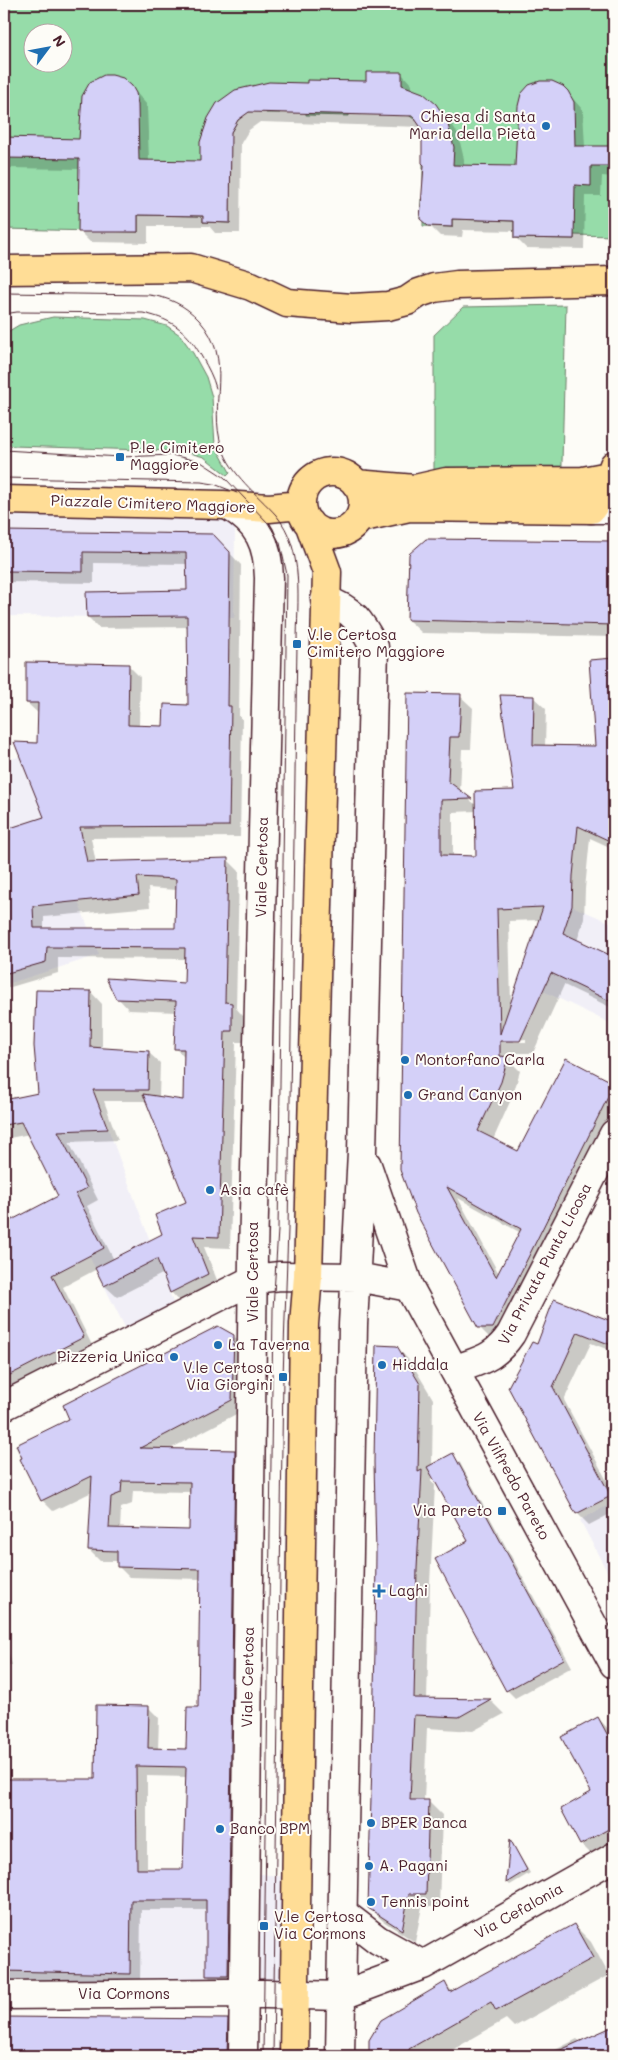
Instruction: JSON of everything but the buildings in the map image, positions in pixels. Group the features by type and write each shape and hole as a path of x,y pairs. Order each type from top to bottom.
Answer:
{"main road":[{"path":"4,270 191,268 251,286 287,303 352,308 388,306 406,301 419,293 434,288 614,281"},
{"path":"356,484 415,489 446,482 583,481 612,470"},
{"path":"305,514 320,531 334,534 353,524 409,508 603,509 602,494 612,470"},
{"path":"294,2056 304,1324 308,1276 325,600 327,572 362,511 362,497 356,484 342,474 324,473 308,482 302,493 305,514 327,572"},
{"name":"Piazzale Cimitero Maggiore","path":"4,500 229,506 269,508 305,514"}],"street":[{"name":"Viale Certosa","path":"229,506 242,514 257,531 264,541 268,557 254,1278 243,2056"},
{"path":"325,600 342,605 363,625 374,647 362,1152 357,1277 353,1325 340,2056"},
{"name":"Via Privata Punta Licosa","path":"454,1370 493,1355 501,1349 511,1334 611,1146"},
{"path":"362,1152 409,1288"},
{"path":"4,1406 254,1278 357,1277 409,1288"},
{"name":"Via Vilfredo Pareto","path":"409,1288 614,1664"},
{"name":"Via Cefalonia","path":"340,1996 423,1965 614,1857"},
{"path":"343,1913 378,1940 423,1965"},
{"path":"244,1994 340,1996"},
{"name":"Via Cormons","path":"4,1995 244,1994"}],"shaded area":[{"path":"4,502 209,508 235,522 234,618 4,616"},
{"path":"21,756 99,955 4,985 4,762"},
{"path":"572,906 614,924 614,1025 543,991"},
{"path":"99,1104 177,1313 130,1337 16,1112"},
{"path":"614,1502 614,1585 580,1520"},
{"path":"4,1869 231,1870 293,1878 292,1994 4,1993"}],"green space":[{"path":"4,4 614,4 614,236 574,235 574,239 514,238 514,221 452,219 452,227 423,226 423,221 420,219 421,199 423,199 423,131 417,121 407,114 349,112 349,116 306,115 306,111 266,113 266,110 248,112 238,120 230,134 230,223 203,222 203,216 138,215 138,232 4,229"},
{"path":"566,305 561,502 434,505 434,335 463,307"},
{"path":"53,317 145,320 167,326 180,335 193,353 206,377 212,397 215,445 230,472 227,475 204,457 176,451 13,446 4,443 4,334 19,325"}],"tram line":[{"path":"4,293 149,295 176,303 194,315 210,335 216,351 219,367 218,431 226,457 245,484 276,515 292,544 295,560 298,611 288,1229 283,1377 273,2056"},
{"path":"4,314 17,312 143,313 164,319 179,328 192,341 212,376 216,388"},
{"path":"4,450 120,457 172,455 201,462 224,477 268,523 280,543 287,575 278,1230 273,1309 263,2056"},
{"path":"4,478 201,482 214,484 237,493"}],"place":[{"name":"Chiesa di Santa Maria della Pietà","path":"546,126"},
{"name":"P.le Cimitero Maggiore","path":"120,457"},
{"name":"V.le Certosa Cimitero Maggiore","path":"297,644"},
{"name":"Montorfano Carla","path":"405,1060"},
{"name":"Grand Canyon","path":"408,1095"},
{"name":"Asia cafè","path":"210,1190"},
{"name":"La Taverna","path":"218,1345"},
{"name":"Pizzeria Unica","path":"174,1357"},
{"name":"Hiddala","path":"382,1365"},
{"name":"V.le Certosa Via Giorgini","path":"283,1377"},
{"name":"Via Pareto","path":"502,1511"},
{"name":"Laghi","path":"379,1591"},
{"name":"BPER Banca","path":"371,1823"},
{"name":"Banco BPM","path":"220,1829"},
{"name":"A. Pagani","path":"369,1866"},
{"name":"Tennis point","path":"371,1902"},
{"name":"V.le Certosa Via Cormons","path":"264,1926"}]}
